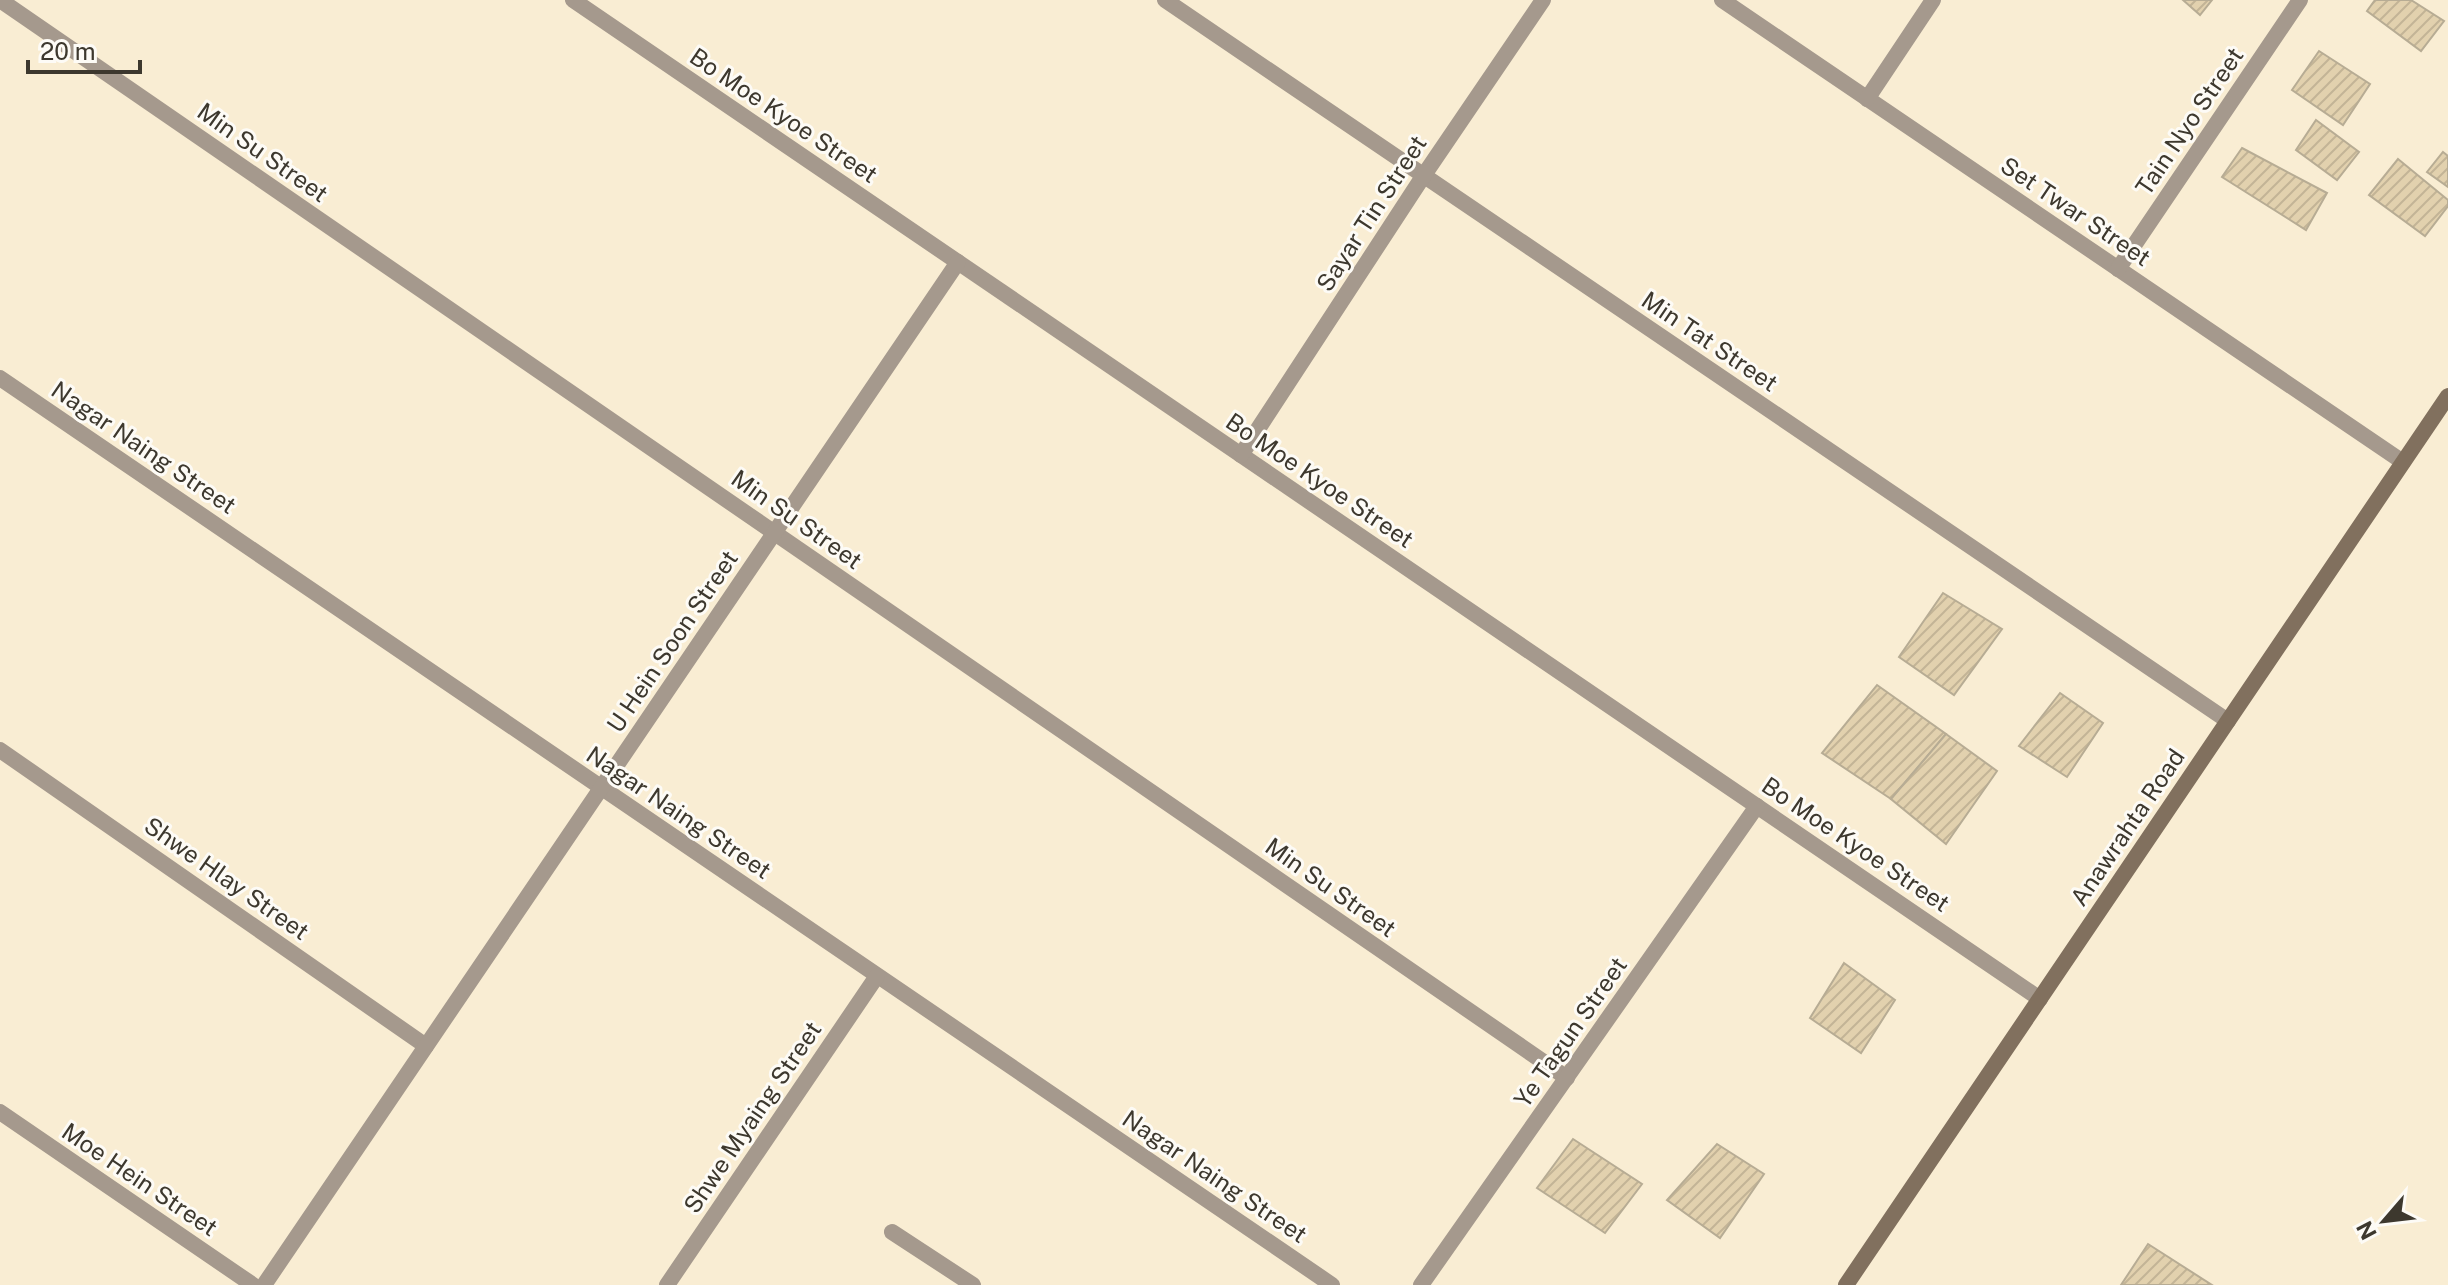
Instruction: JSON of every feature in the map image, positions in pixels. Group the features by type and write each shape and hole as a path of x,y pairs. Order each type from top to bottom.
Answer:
{"main road":[{"name":"Anawrahta Road","path":"1846,1285 2448,396"}],"street":[{"name":"Min Su Street","path":"0,0 1567,1078"},
{"name":"Bo Moe Kyoe Street","path":"573,0 2040,999"},
{"name":"Min Tat Street","path":"1165,0 2228,721"},
{"name":"Sayar Tin Street","path":"1241,455 1543,0"},
{"name":"Set Twar Street","path":"1722,0 2403,462"},
{"path":"1867,99 1933,0"},
{"name":"Tain Nyo Street","path":"2118,269 2300,0"},
{"name":"U Hein Soon Street","path":"264,1285 958,262"},
{"name":"Nagar Naing Street","path":"0,378 1332,1285"},
{"name":"Shwe Hlay Street","path":"0,750 426,1046"},
{"name":"Ye Tagun Street","path":"1421,1285 1757,806"},
{"name":"Shwe Myaing Street","path":"667,1285 877,976"},
{"name":"Moe Hein Street","path":"0,1112 253,1285"},
{"path":"892,1232 973,1285"}],"building":[{"path":"2183,0 2212,0 2200,15"},
{"path":"2375,0 2411,0 2444,21 2421,51 2367,11"},
{"path":"2319,51 2370,84 2343,125 2292,90"},
{"path":"2316,120 2359,152 2337,180 2296,150"},
{"path":"2242,148 2327,193 2306,230 2222,177"},
{"path":"2443,152 2448,156 2448,187 2427,172"},
{"path":"2398,159 2448,200 2448,206 2425,236 2369,195"},
{"path":"1943,593 2002,629 1954,695 1899,657"},
{"path":"1877,685 1946,734 1891,799 1822,753"},
{"path":"2060,693 2103,723 2067,777 2019,746"},
{"path":"1946,734 1997,771 1946,844 1891,799"},
{"path":"1844,963 1895,1000 1861,1053 1810,1018"},
{"path":"1573,1139 1642,1184 1605,1233 1537,1188"},
{"path":"1717,1144 1764,1174 1720,1238 1667,1200"},
{"path":"2148,1244 2212,1285 2121,1285"}]}
